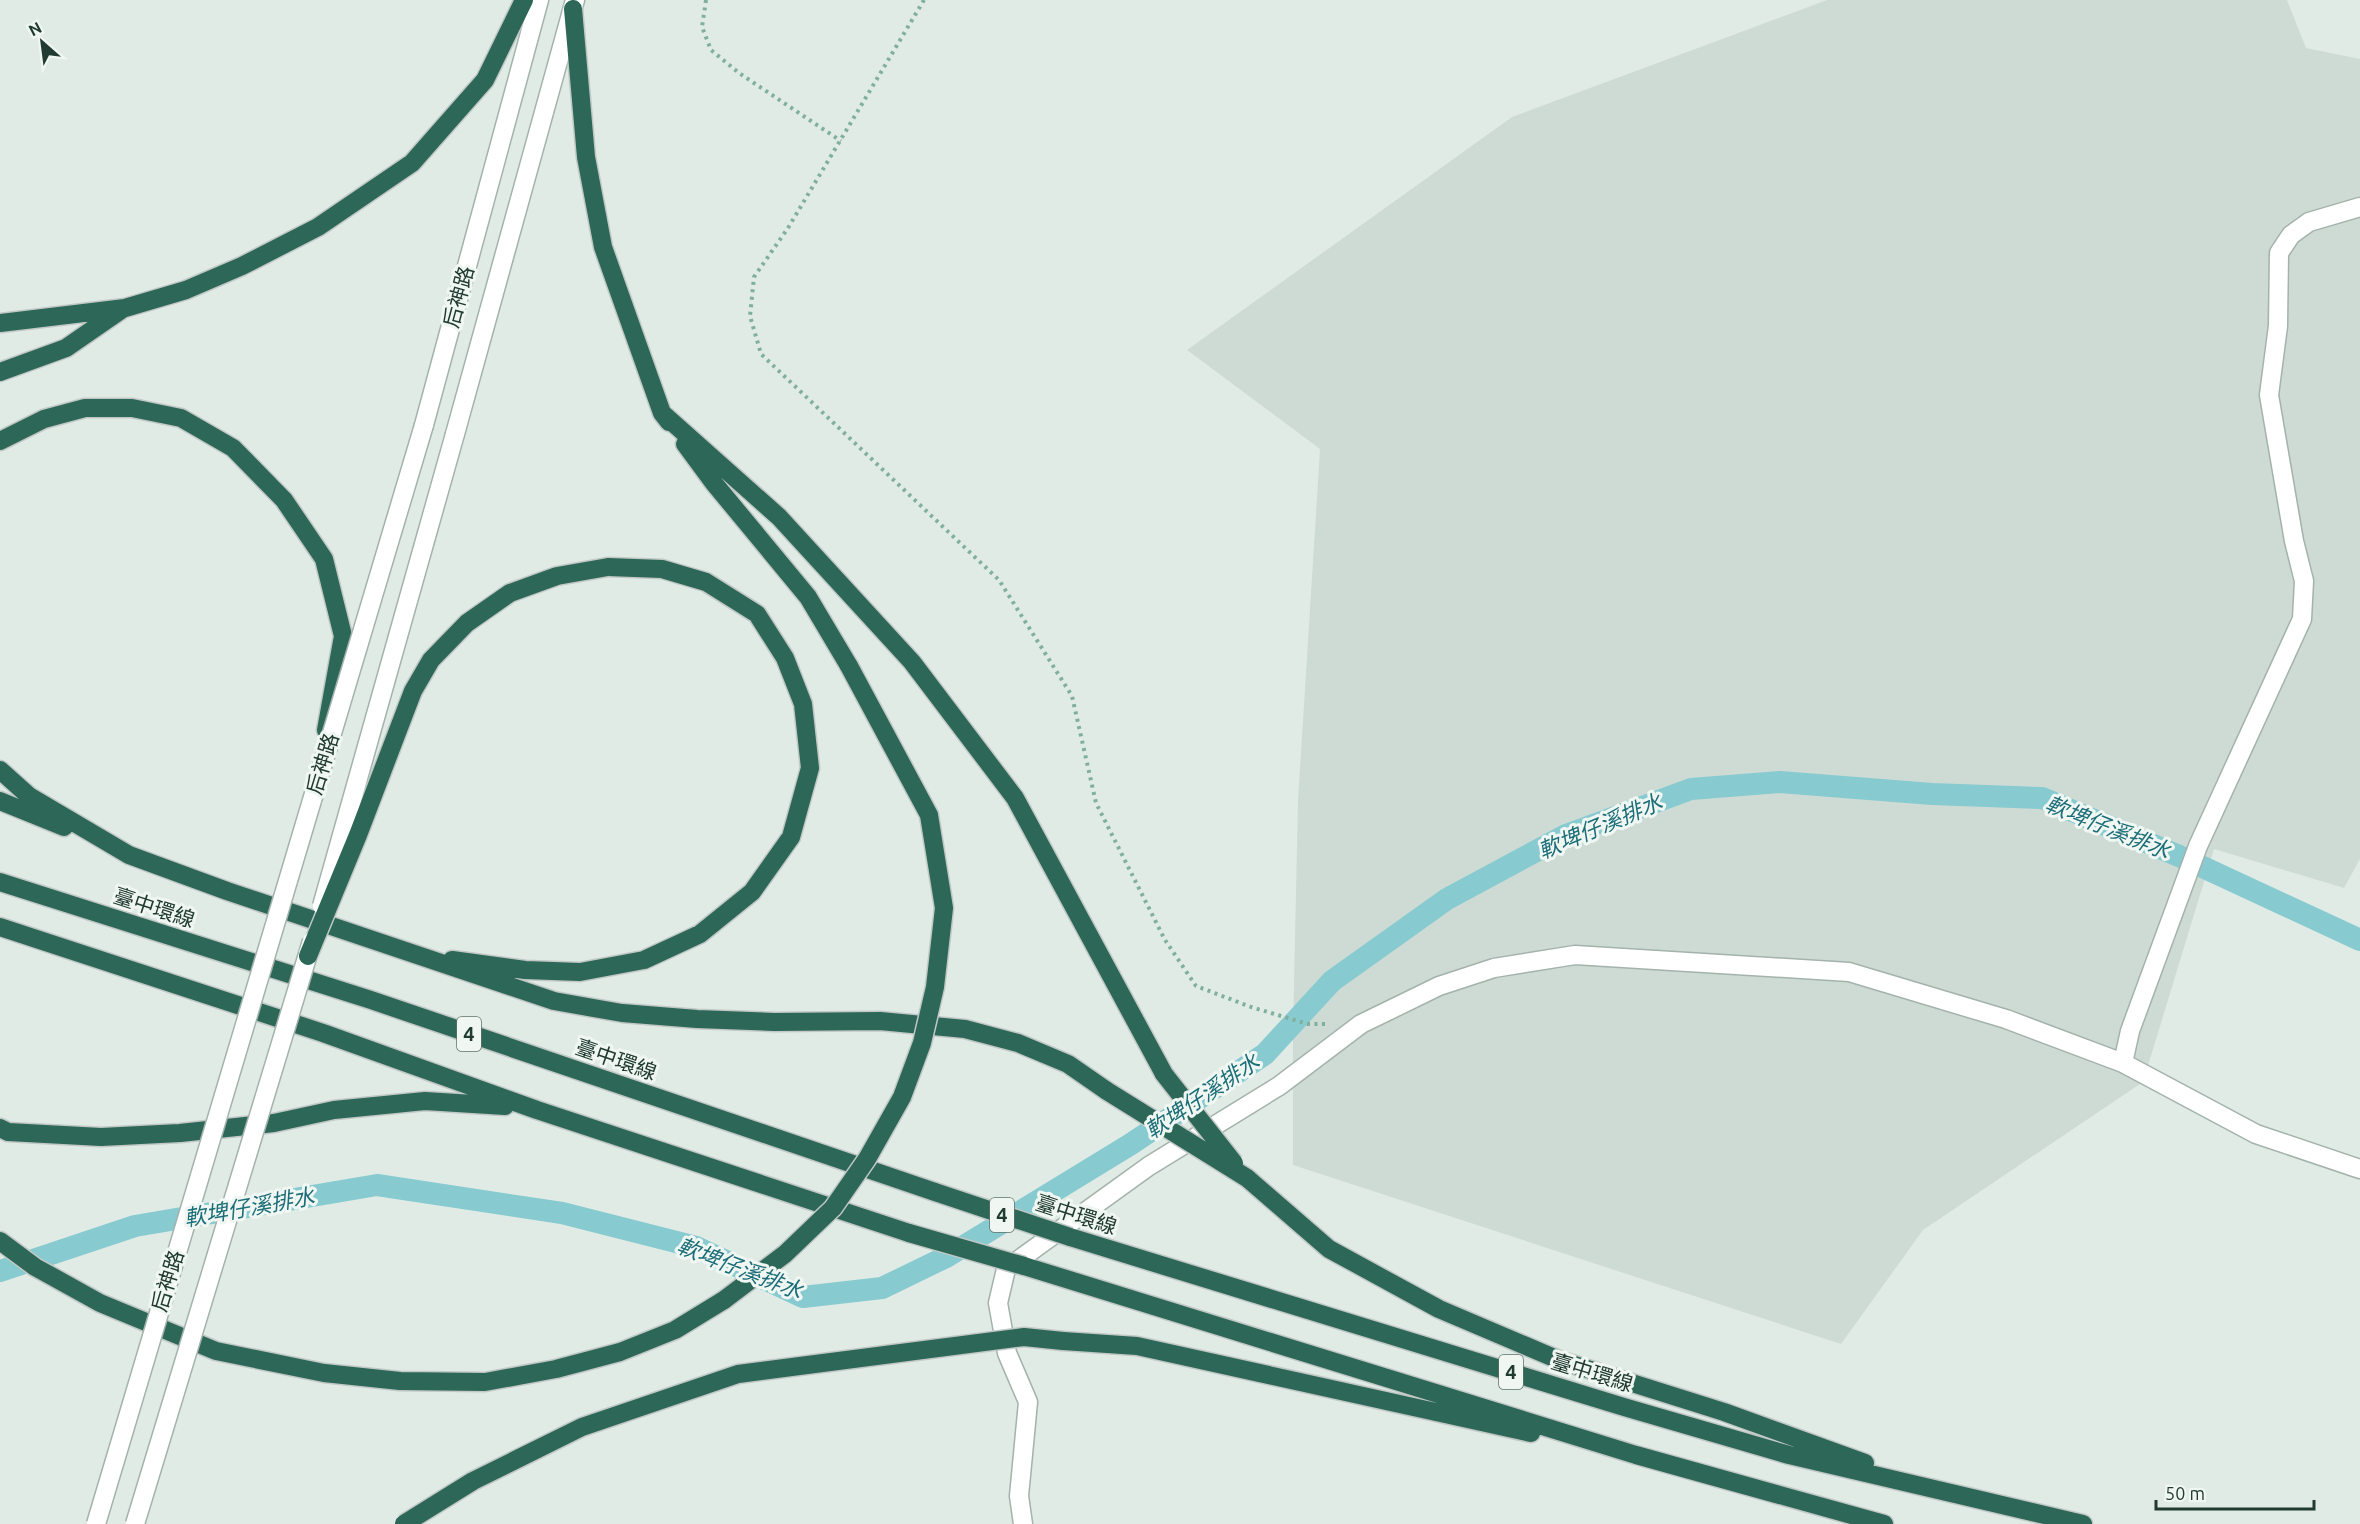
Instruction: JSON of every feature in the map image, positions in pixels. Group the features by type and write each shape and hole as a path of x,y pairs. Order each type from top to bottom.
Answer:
{"highway":[{"path":"0,323 125,308 186,290 251,261 318,227 412,163 484,80 524,0"},
{"path":"0,1241 35,1267 100,1303 216,1351 324,1373 400,1381 485,1382 556,1369 620,1352 675,1330 724,1300 785,1254 833,1208 867,1159 902,1097 922,1043 935,987 944,908 929,815 849,666 808,597 713,482 662,413 603,247 586,157 574,5"},
{"path":"0,372 66,348 125,308"},
{"path":"0,441 44,419 85,408 132,408 181,418 233,448 284,500 324,559 344,636 314,795"},
{"path":"662,413 779,517 912,662 1014,798 1164,1074 1218,1146 1247,1178 1329,1249 1439,1309 1559,1360 1725,1412 1957,1496"},
{"path":"308,956 358,835 413,691 431,660 467,623 510,593 557,576 608,567 662,569 706,582 757,614 785,658 803,704 810,768 790,837 752,892 700,934 644,960 580,972 525,970 419,955"},
{"path":"0,771 29,796 129,855"},
{"path":"0,801 129,855 227,891 419,955 470,975 554,1001 622,1013 774,1022 880,1021 965,1029 1018,1043 1068,1064 1107,1091 1247,1178"},
{"name":"臺中環線","path":"0,882 371,1000 1070,1237 1789,1455 2084,1524"},
{"name":"4","path":"0,927 323,1033 537,1110 909,1233 1024,1266 1636,1455 1884,1524"},
{"path":"0,1128 8,1132 101,1137 180,1133 274,1123 334,1110 425,1101 485,1104 537,1110"},
{"path":"405,1524 472,1481 582,1427 738,1374 1024,1337 1137,1346 1406,1407 1636,1455"}],"street":[{"name":"后神路","path":"96,1524 424,425 539,0"},
{"name":"后神路","path":"135,1524 308,956 574,5"},
{"path":"2123,1063 2130,1031 2198,846 2302,619 2304,581 2294,541 2269,395 2278,326 2279,253 2291,235 2309,222 2360,207"},
{"path":"1023,1524 1019,1496 1028,1402 1007,1353 998,1304 1006,1269 1149,1167 1279,1086 1361,1024 1439,986 1494,968 1575,955 1849,972 2006,1019 2123,1063 2256,1134 2360,1169"}],"path":[{"path":"706,0 702,27 711,50 739,73 841,141"},
{"path":"924,0 788,228 754,277 750,316 761,354 999,580 1072,696 1096,803 1165,940 1196,986 1251,1007 1308,1024 1329,1024"}],"shaded area":[{"path":"1827,0 2287,0 2306,48 2360,59 2360,859 2344,888 2214,849 2143,1082 1923,1230 1841,1344 1293,1165 1293,1029 1298,800 1320,449 1187,350 1512,117"}],"waterway":[{"name":"軟埤仔溪排水","path":"0,1271 135,1226 377,1185 562,1213 696,1247 803,1297 882,1288 946,1257 1131,1144 1265,1054 1332,981 1447,899 1566,835 1691,789 1780,782 1932,794 2042,798 2179,856 2360,940"}]}
